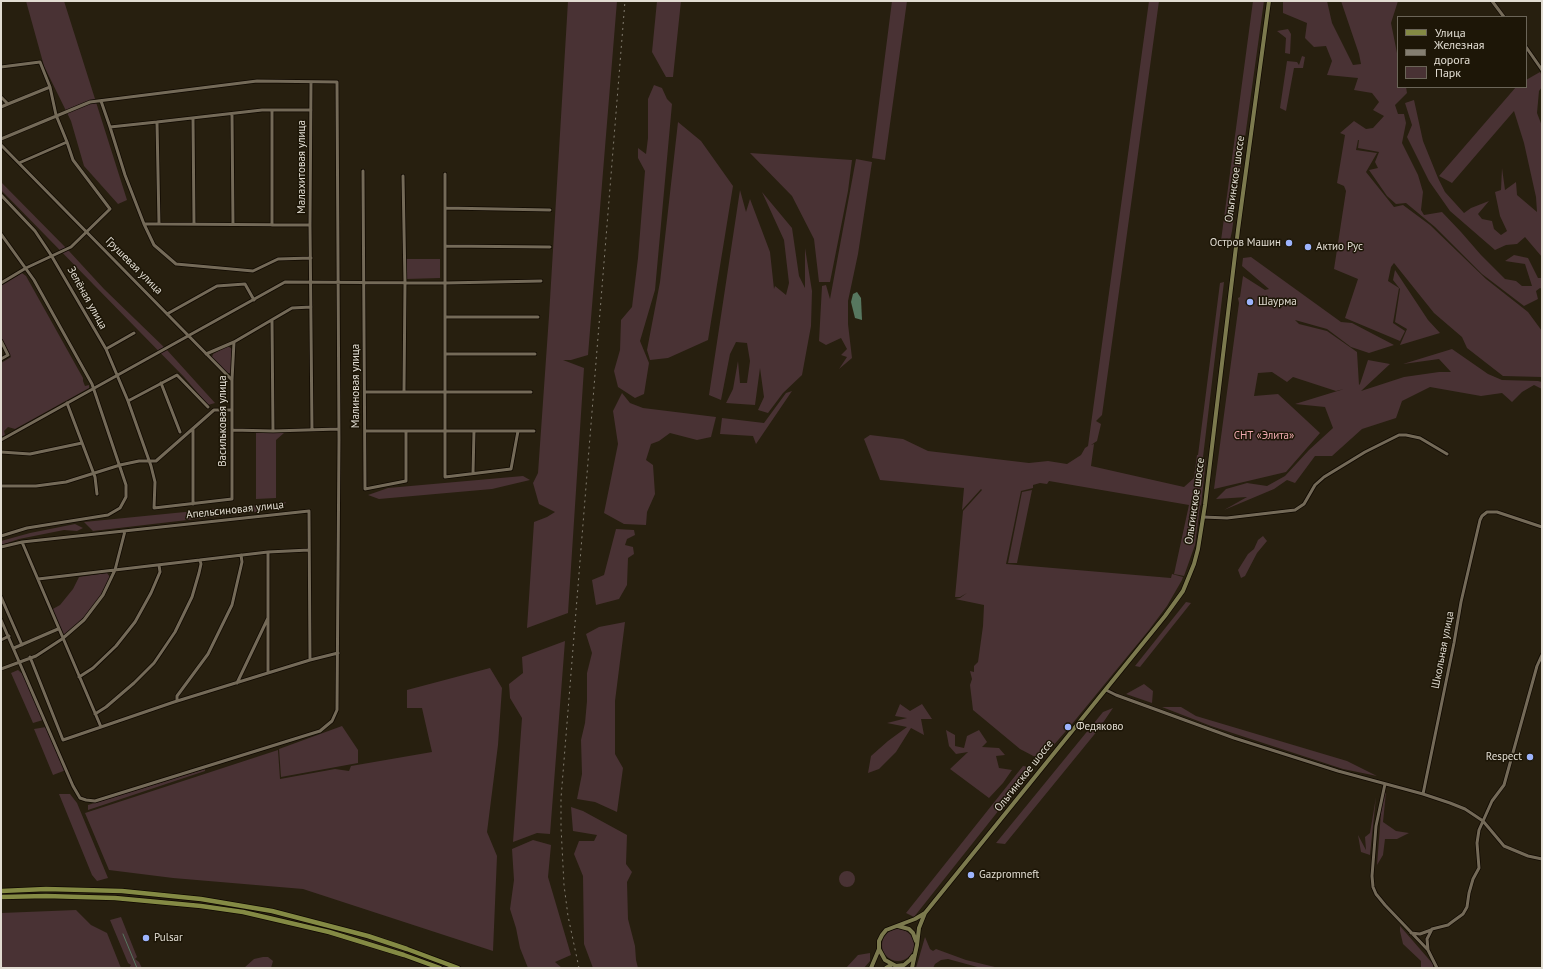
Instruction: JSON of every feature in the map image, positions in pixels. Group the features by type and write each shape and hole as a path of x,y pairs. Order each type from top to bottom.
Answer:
{"main road":[{"name":"Ольгинское шоссе","path":"925,913 1165,616 1183,591 1194,564 1203,517 1238,230 1269,1"},
{"path":"1,891 46,889 122,892 201,899 272,911 368,936 458,968"},
{"path":"158,902 159,895"},
{"path":"1,897 82,896 158,902 236,911 272,918 367,943 440,968"},
{"path":"871,968 879,949 879,941 886,930 915,919 925,913"},
{"path":"912,968 919,928 925,913"},
{"path":"898,926 905,927 913,933 917,945"},
{"path":"879,949 885,960 895,966"},
{"path":"886,968 904,965 910,960 915,952"}],"street":[{"path":"1492,1 1503,16"},
{"path":"1527,48 1542,70"},
{"path":"1,67 40,62 50,87 56,115 73,160 110,209 71,247 26,268 1,283"},
{"path":"1,139 90,102 257,82 337,82 339,429 337,710 332,721 320,731 95,801 86,800 80,798 73,786 1,620"},
{"name":"Малахитовая улица","path":"311,82 311,282"},
{"path":"1,107 50,87"},
{"path":"1,97 8,104"},
{"path":"101,101 125,175 144,224 154,245 176,264 253,272 278,259 311,258"},
{"path":"272,110 272,225"},
{"name":"Малахитовая улица","path":"110,127 272,110 311,110"},
{"path":"232,114 233,224"},
{"path":"193,118 194,224"},
{"path":"157,122 159,224"},
{"path":"19,163 67,142"},
{"name":"Грушевая улица","path":"1,145 232,380"},
{"name":"Малиновая улица","path":"363,171 365,489 406,481 406,431"},
{"path":"445,174 445,477 511,469 518,431"},
{"path":"403,176 405,283 404,391"},
{"name":"Зелёная улица","path":"1,195 35,231 52,255 106,349 128,401 149,462"},
{"path":"445,208 550,210"},
{"name":"Малахитовая улица","path":"144,224 310,225"},
{"path":"1,234 26,268 93,389 126,485 126,497 120,508 108,515 27,528 1,536"},
{"path":"445,246 550,247"},
{"path":"1,440 285,282 338,281 445,283 541,281"},
{"path":"311,282 312,430"},
{"path":"167,314 217,286 245,284 254,300"},
{"path":"206,354 234,342 292,308 311,307"},
{"path":"445,317 538,317"},
{"path":"272,320 273,431"},
{"path":"106,349 134,333"},
{"path":"1,341 8,355 1,359"},
{"name":"Васильковая улица","path":"193,504 232,499 232,380 234,342"},
{"path":"445,354 535,354"},
{"path":"128,401 177,375 208,407"},
{"path":"161,383 180,432"},
{"path":"364,392 531,392"},
{"path":"67,403 93,474 98,494"},
{"path":"1,486 36,486 66,482 120,465 139,461 156,461 214,410 232,410"},
{"path":"149,462 155,482 154,508 193,504 193,429"},
{"path":"232,430 273,431 339,429"},
{"path":"365,431 534,431"},
{"path":"473,473 474,431"},
{"path":"1203,517 1227,518 1295,510 1304,504 1320,481 1343,465 1391,437 1399,434 1406,434 1420,438 1447,454"},
{"path":"1,452 30,454 82,443"},
{"name":"Апельсиновая улица","path":"1,547 22,542 309,511 310,660"},
{"name":"Школьная улица","path":"1423,794 1471,556 1478,525 1482,516 1487,512 1497,512 1542,527"},
{"path":"1,669 36,656 62,639 84,620 103,595 115,570 125,531"},
{"path":"22,542 100,727"},
{"path":"38,579 268,552 309,550"},
{"path":"268,552 268,673"},
{"path":"177,702 177,696 208,654 232,606 242,562 241,555"},
{"path":"95,714 106,707 154,663 175,632 192,597 200,573 200,560"},
{"path":"79,677 93,668 116,646 134,622 151,593 160,572 159,565"},
{"path":"1,597 22,645"},
{"path":"237,683 268,617"},
{"path":"14,648 58,629"},
{"path":"1,640 8,636"},
{"path":"30,658 63,740 268,673 338,653"},
{"path":"1411,933 1420,934 1448,925 1463,914 1467,907 1472,879 1479,868 1477,843 1483,821 1492,801 1504,784 1537,666 1542,655"},
{"path":"1106,690 1234,738 1338,771 1423,794 1465,809 1483,821 1504,846 1528,856 1542,859"},
{"path":"1385,784 1376,826 1372,883 1376,894 1428,950 1437,968"},
{"path":"1428,950 1427,939 1432,929"}],"green space":[{"path":"26,1 64,1 127,200 118,204 84,166 71,121 44,66"},
{"path":"568,1 617,1 588,355 571,360 563,360 584,368 568,613 527,628 534,522 555,512 539,504 533,483 538,473"},
{"path":"657,1 681,1 673,77 666,77 652,52"},
{"path":"892,1 907,1 885,160 872,158"},
{"path":"1149,1 1159,1 1102,415 1096,421 1101,424 1097,441 1091,445 1094,444 1091,466 1184,487 1194,478 1220,283 1224,282 1203,457 1206,459 1201,506 1193,498 1200,506 1195,545 1184,576 1174,574 1189,505 1049,481 1047,484 1040,483 1033,485 1033,488 1021,491 1006,564 1171,578 1172,574 1183,577 1167,606 1149,630 1072,724 1069,724 1065,729 1066,731 1044,756 1039,759 1020,749 973,710 970,685 972,679 970,671 974,672 974,666 978,662 983,626 984,605 955,599 960,598 967,593 960,597 955,597 963,511 982,490 981,489 962,510 964,488 880,480 864,439 870,435 903,439 928,451 1029,463 1048,461 1067,464 1081,455 1088,446"},
{"path":"1253,1 1264,1 1232,231 1229,245 1220,248"},
{"path":"1283,1 1327,1 1332,23 1353,65 1361,64 1341,1 1398,1 1391,23 1397,53 1397,88 1406,88 1407,93 1395,105 1398,114 1404,114 1406,123 1402,143 1418,175 1423,192 1421,210 1424,215 1442,212 1505,279 1516,281 1522,286 1532,286 1525,264 1505,261 1514,255 1528,258 1538,278 1542,278 1542,289 1540,288 1536,291 1538,299 1524,306 1482,274 1435,227 1406,203 1396,204 1387,196 1369,170 1378,168 1375,162 1379,152 1358,148 1359,140 1356,150 1377,153 1366,172 1394,207 1403,205 1430,225 1486,279 1528,312 1542,331 1542,377 1503,376 1467,348 1462,337 1434,313 1394,263 1391,267 1388,281 1399,288 1393,323 1405,331 1400,341 1345,318 1358,279 1334,269 1346,191 1344,186 1337,183 1345,135 1340,133 1354,121 1366,129 1373,128 1384,116 1373,110 1379,102 1372,93 1354,90 1358,78 1327,75 1332,61 1326,46 1314,47 1305,38 1307,23 1283,13"},
{"path":"1288,29 1291,34 1290,54 1285,53 1286,38 1277,31"},
{"path":"1302,56 1305,57 1303,68 1294,68 1286,111 1280,108 1287,61 1297,62 1299,65"},
{"path":"1540,72 1542,76 1542,87 1539,91 1537,113 1542,126 1542,257 1525,237 1517,244 1506,245 1495,250 1450,211 1429,181 1407,137 1412,125 1405,103 1414,100 1423,141 1445,192 1464,213 1471,208 1489,201 1478,214 1482,219 1492,221 1494,229 1501,235 1507,231 1500,216 1495,192 1501,190 1502,168 1505,190 1516,182 1517,195 1537,212 1536,197 1524,143 1514,111 1452,183 1439,176 1515,88 1527,88 1527,79"},
{"path":"654,85 662,88 667,99 672,104 655,290 640,341 649,363 644,394 635,398 618,387 614,371 620,350 621,320 632,307 638,258 645,171 638,158 638,148 646,154 648,138 648,99"},
{"path":"678,122 701,141 733,186 708,340 668,358 650,360 647,350 660,282"},
{"path":"750,153 852,160 848,191 830,282 819,282 814,239 792,196"},
{"path":"856,159 872,162 858,254 848,301 848,324 852,358 839,369 847,357 841,355 847,349 841,338 826,345 819,341 822,286 826,285 830,299"},
{"path":"1,182 104,289 167,350 215,403 208,405 184,377 1,190"},
{"path":"740,190 746,212 750,199 770,252 774,289 775,286 786,295 789,283 784,240 762,192 792,228 799,276 805,288 805,248 812,291 811,326 802,375 783,393 768,413 758,410 764,397 760,368 755,405 726,403 733,389 738,361 740,383 747,383 750,361 747,343 736,342 730,354 721,400 709,395"},
{"name":"СНТ «Элита»","path":"1251,257 1341,322 1352,323 1394,345 1369,353 1351,347 1327,329 1295,320 1299,324 1327,331 1357,352 1359,385 1368,360 1390,364 1361,391 1404,377 1439,372 1451,372 1439,359 1403,364 1452,349 1488,374 1502,380 1542,382 1542,389 1534,385 1522,392 1512,402 1502,393 1481,396 1430,387 1402,401 1396,418 1362,429 1332,456 1315,456 1295,483 1287,480 1274,489 1224,510 1247,497 1216,499 1226,489 1247,483 1267,486 1285,476 1309,450 1333,428 1325,407 1295,404 1344,389 1336,391 1293,377 1287,382 1272,372 1258,373 1254,396 1278,394 1320,433 1286,472 1214,489 1239,303 1238,298 1240,297 1243,276 1265,290 1269,289 1242,266 1243,258"},
{"path":"406,259 440,259 440,278 406,279"},
{"path":"1395,270 1428,320 1440,333 1400,345 1407,329 1395,322 1400,289 1393,280"},
{"path":"22,273 26,276 83,378 85,386 89,385 89,388 15,429 8,427 4,431 5,435 1,437 1,363 11,357 1,337 1,286"},
{"path":"228,346 232,349 232,371 230,373 227,373 212,359 213,354"},
{"path":"792,391 756,444 753,436 720,434 722,418 764,423 786,393"},
{"path":"622,393 630,403 643,408 716,417 711,437 697,440 670,433 659,441 651,444 646,460 653,465 655,494 647,512 646,525 624,524 604,513 618,444 613,411"},
{"path":"256,433 284,433 276,440 276,498 256,499"},
{"path":"523,476 530,480 492,489 379,499 368,495 388,488"},
{"path":"1032,490 1017,563 1008,563 1022,492"},
{"path":"286,502 282,509 93,531 84,522"},
{"path":"75,524 83,528 77,531 64,530 19,539 1,545 1,541 30,533"},
{"path":"616,529 634,530 635,535 627,539 625,545 633,547 634,554 628,558 627,585 619,599 596,605 592,580 604,575"},
{"path":"1263,536 1267,541 1257,553 1245,576 1241,578 1238,570 1248,554 1254,549 1258,540"},
{"path":"107,573 110,577 104,591 89,612 66,635 62,635 51,610 60,605 73,589 79,577"},
{"path":"1186,602 1191,603 1140,667 1135,666"},
{"path":"625,622 615,701 615,754 623,768 617,812 595,802 577,799 582,774 581,740 585,723 587,701 587,673 592,653 586,634 599,627"},
{"path":"565,641 550,834 537,833 513,842 522,718 510,698 509,684 523,673 522,657"},
{"path":"490,668 502,688 498,745 487,832 497,856 493,951 303,889 173,878 109,870 85,813 278,750 280,779 335,769 349,771 351,766 432,752 422,708 407,708 407,690"},
{"path":"18,670 25,676 43,720 33,723 11,673"},
{"path":"1144,684 1153,691 1152,703 1126,694"},
{"path":"900,704 910,711 922,704 932,719 921,719 924,735 911,728 896,752 879,769 868,773 871,756 907,727 887,723 907,718 895,716"},
{"path":"1162,707 1181,707 1196,716 1347,761 1377,776 1343,769 1211,726"},
{"path":"1113,708 1098,730 1005,844 996,843 1103,712"},
{"path":"342,726 358,750 358,763 281,777 279,749"},
{"path":"46,727 66,770 53,775 34,729"},
{"path":"946,730 955,735 955,746 964,748 967,736 979,730 987,742 982,747 999,748 1005,755 996,756 999,768 1012,770 1003,783 989,798 950,769 968,752 956,754 949,746"},
{"path":"1023,766 1028,767 1030,771 914,917 906,913"},
{"path":"205,769 205,771 88,810 88,805"},
{"path":"1386,792 1383,822 1396,831 1409,833 1397,839 1385,839 1383,855 1377,865 1382,799"},
{"path":"59,794 70,794 77,803 108,878 97,881 92,875"},
{"path":"1376,797 1370,855 1361,852 1358,835 1366,850 1365,837 1370,833"},
{"path":"571,807 583,811 627,835 626,864 632,872 627,882 628,919 635,946 638,968 593,968 584,944 583,876 574,854 579,841 594,841 597,835 573,831"},
{"path":"533,840 551,845 548,877 571,955 555,962 562,968 528,968 520,948 510,909 514,880 512,849"},
{"path":"847,871 854,876 855,879 850,886 847,887 840,882 839,879 844,872"},
{"path":"76,910 91,925 107,933 121,968 1,968 1,913"},
{"path":"121,917 137,957 135,959 139,962 142,968 129,968 131,965 128,963 110,920"},
{"path":"1400,926 1433,964 1433,968 1421,968 1421,961 1403,944"},
{"path":"895,929 901,929 911,936 914,945 913,951 907,958 901,961 895,961 885,954 882,948 882,942 889,932"},
{"path":"925,937 930,949 933,951 936,949 966,960 999,968 981,968 948,959 941,960 935,964 933,968 916,968"},
{"path":"870,953 870,961 864,968 846,968 858,955"},
{"path":"268,957 273,961 271,968 244,968 254,959"}],"shaded area":[{"path":"857,292 861,298 862,320 855,318 851,302 853,294"}],"waterway":[{"path":"123,934 137,968"}],"railway":[{"path":"579,968 568,916 564,885 561,798 625,1"}],"place":[{"name":"Остров Машин","path":"1289,243"},
{"name":"Актио Рус","path":"1308,247"},
{"name":"Шаурма","path":"1250,302"},
{"name":"Федяково","path":"1068,727"},
{"name":"Respect","path":"1530,757"},
{"name":"Gazpromneft","path":"971,875"},
{"name":"Pulsar","path":"146,938"}]}
